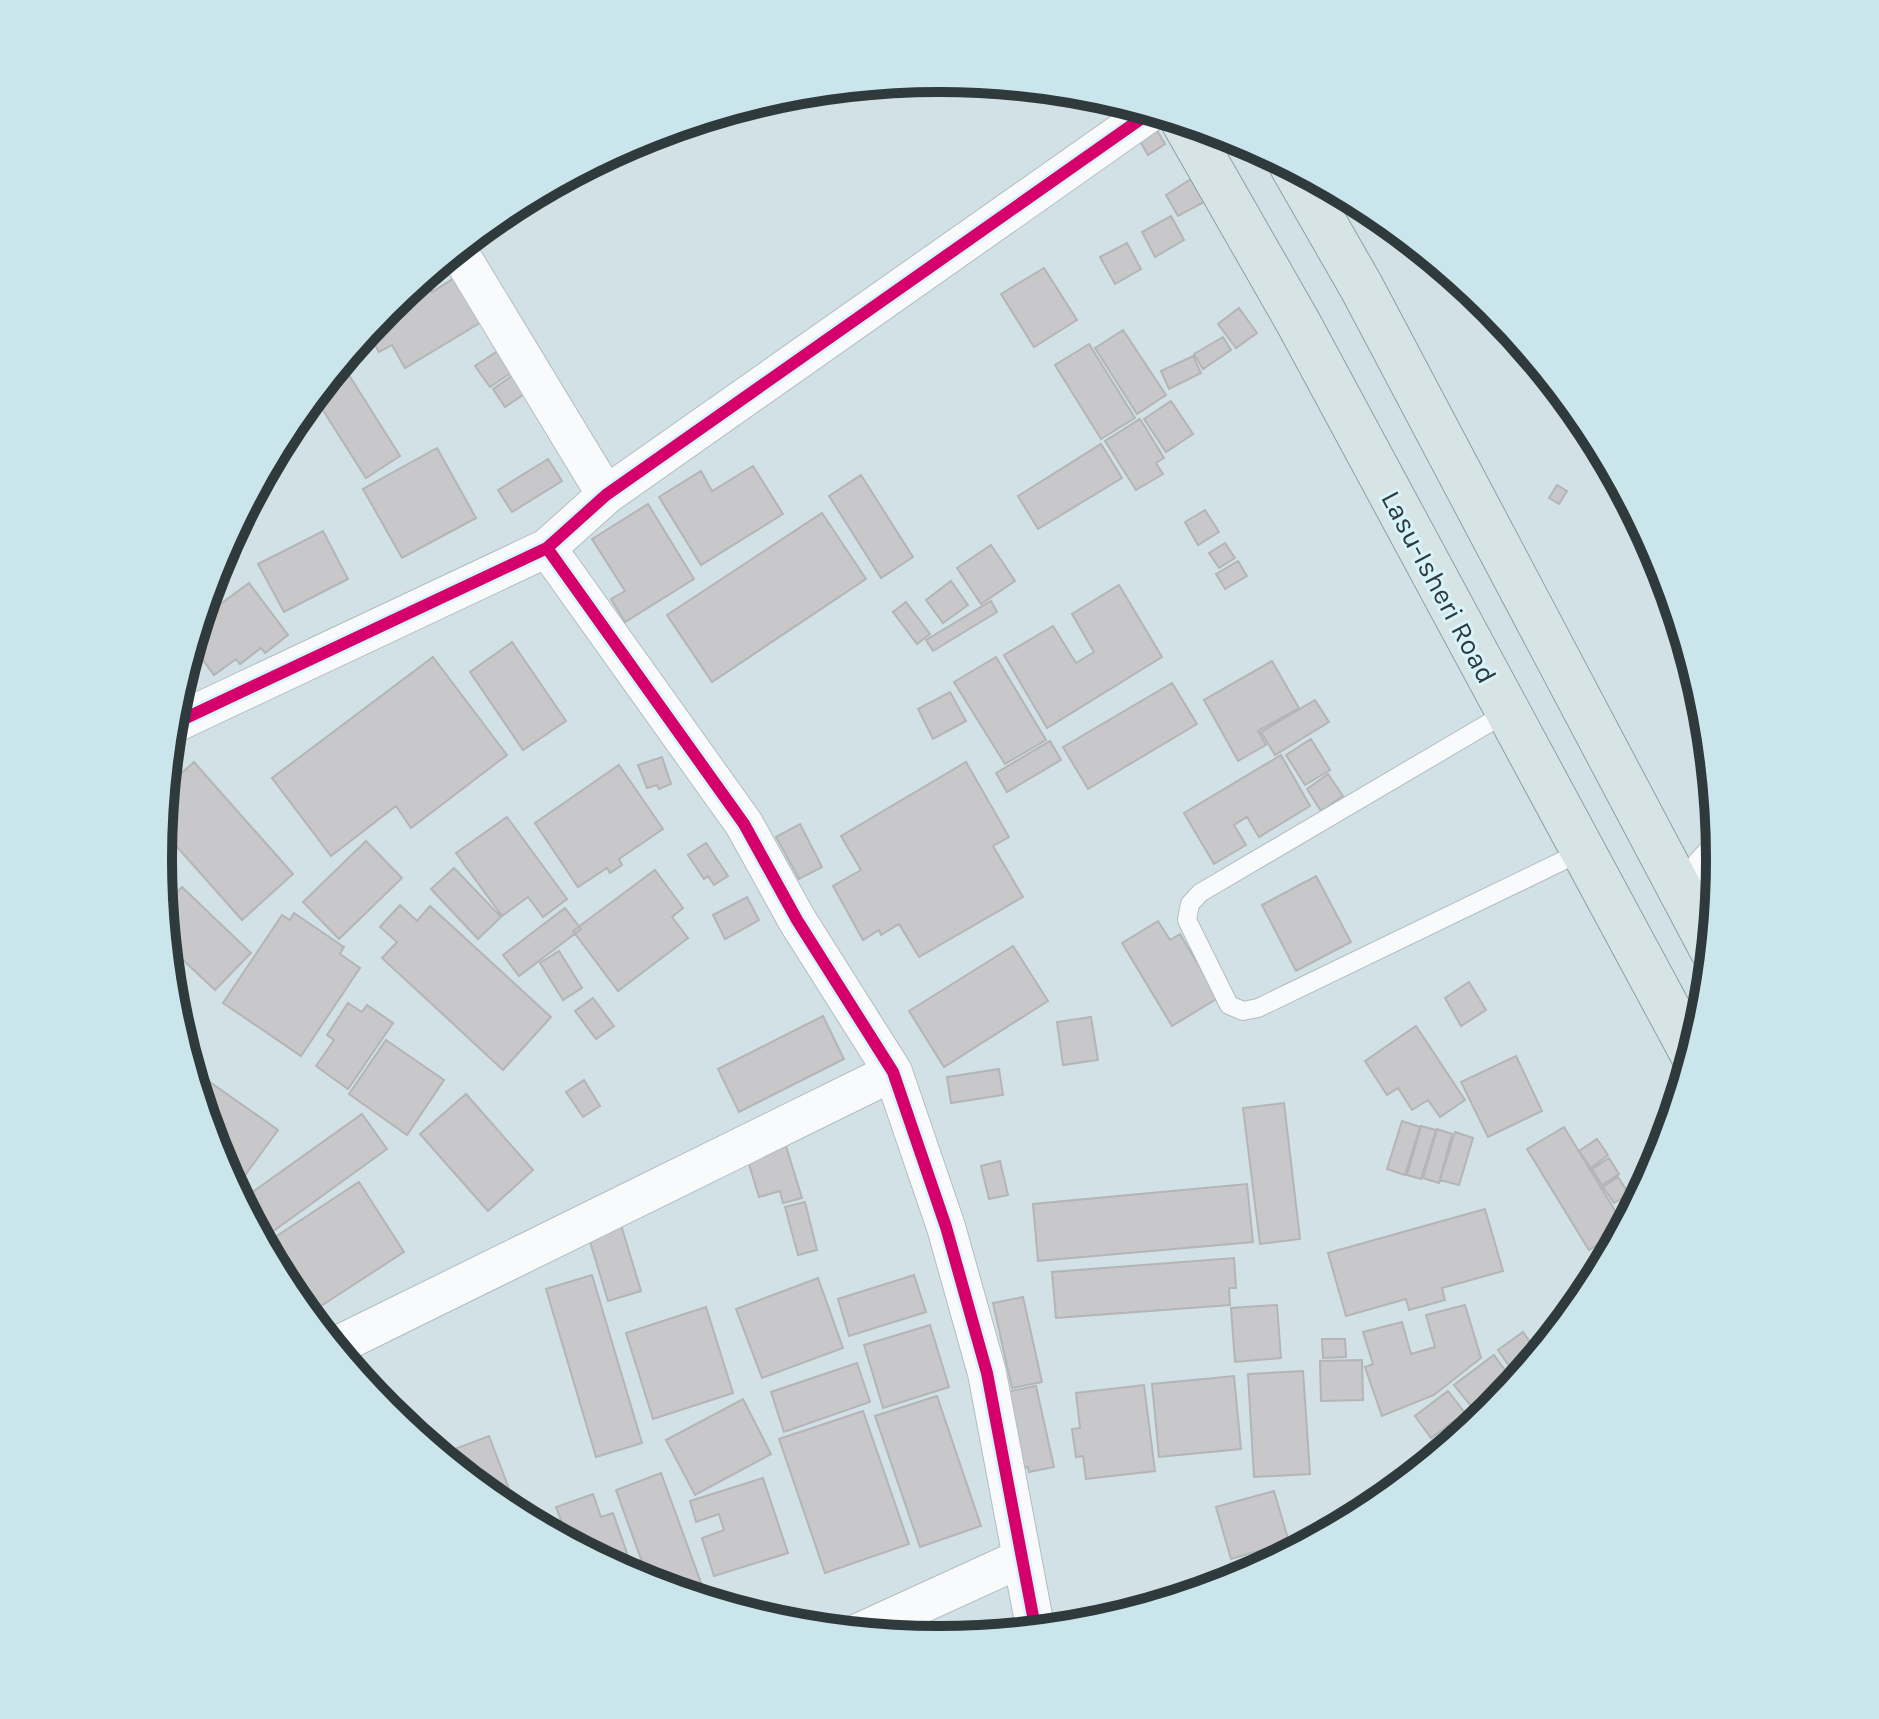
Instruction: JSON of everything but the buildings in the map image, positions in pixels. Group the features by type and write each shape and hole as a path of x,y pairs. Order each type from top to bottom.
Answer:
{"main road":[{"name":"Lasu-Isheri Road","path":"1191,135 1299,324 1685,1040"},
{"path":"1302,183 1384,330 1703,933"}],"street":[{"path":"186,717 547,548 606,495 1141,119"},
{"path":"463,258 606,495"},
{"path":"547,548 744,824 797,920 893,1072 946,1227 987,1373 1034,1621"},
{"path":"1682,894 1707,866"},
{"path":"343,1342 893,1072"},
{"path":"878,1624 1022,1558"}],"lane":[{"path":"1506,713 1200,893 1190,904 1187,920 1229,1005 1243,1011 1258,1008 1581,852"}],"cycle path":[{"path":"186,718 547,548 606,495 1141,119"},
{"path":"547,548 744,824 797,920 893,1072 946,1227 987,1373 1034,1621"}]}
